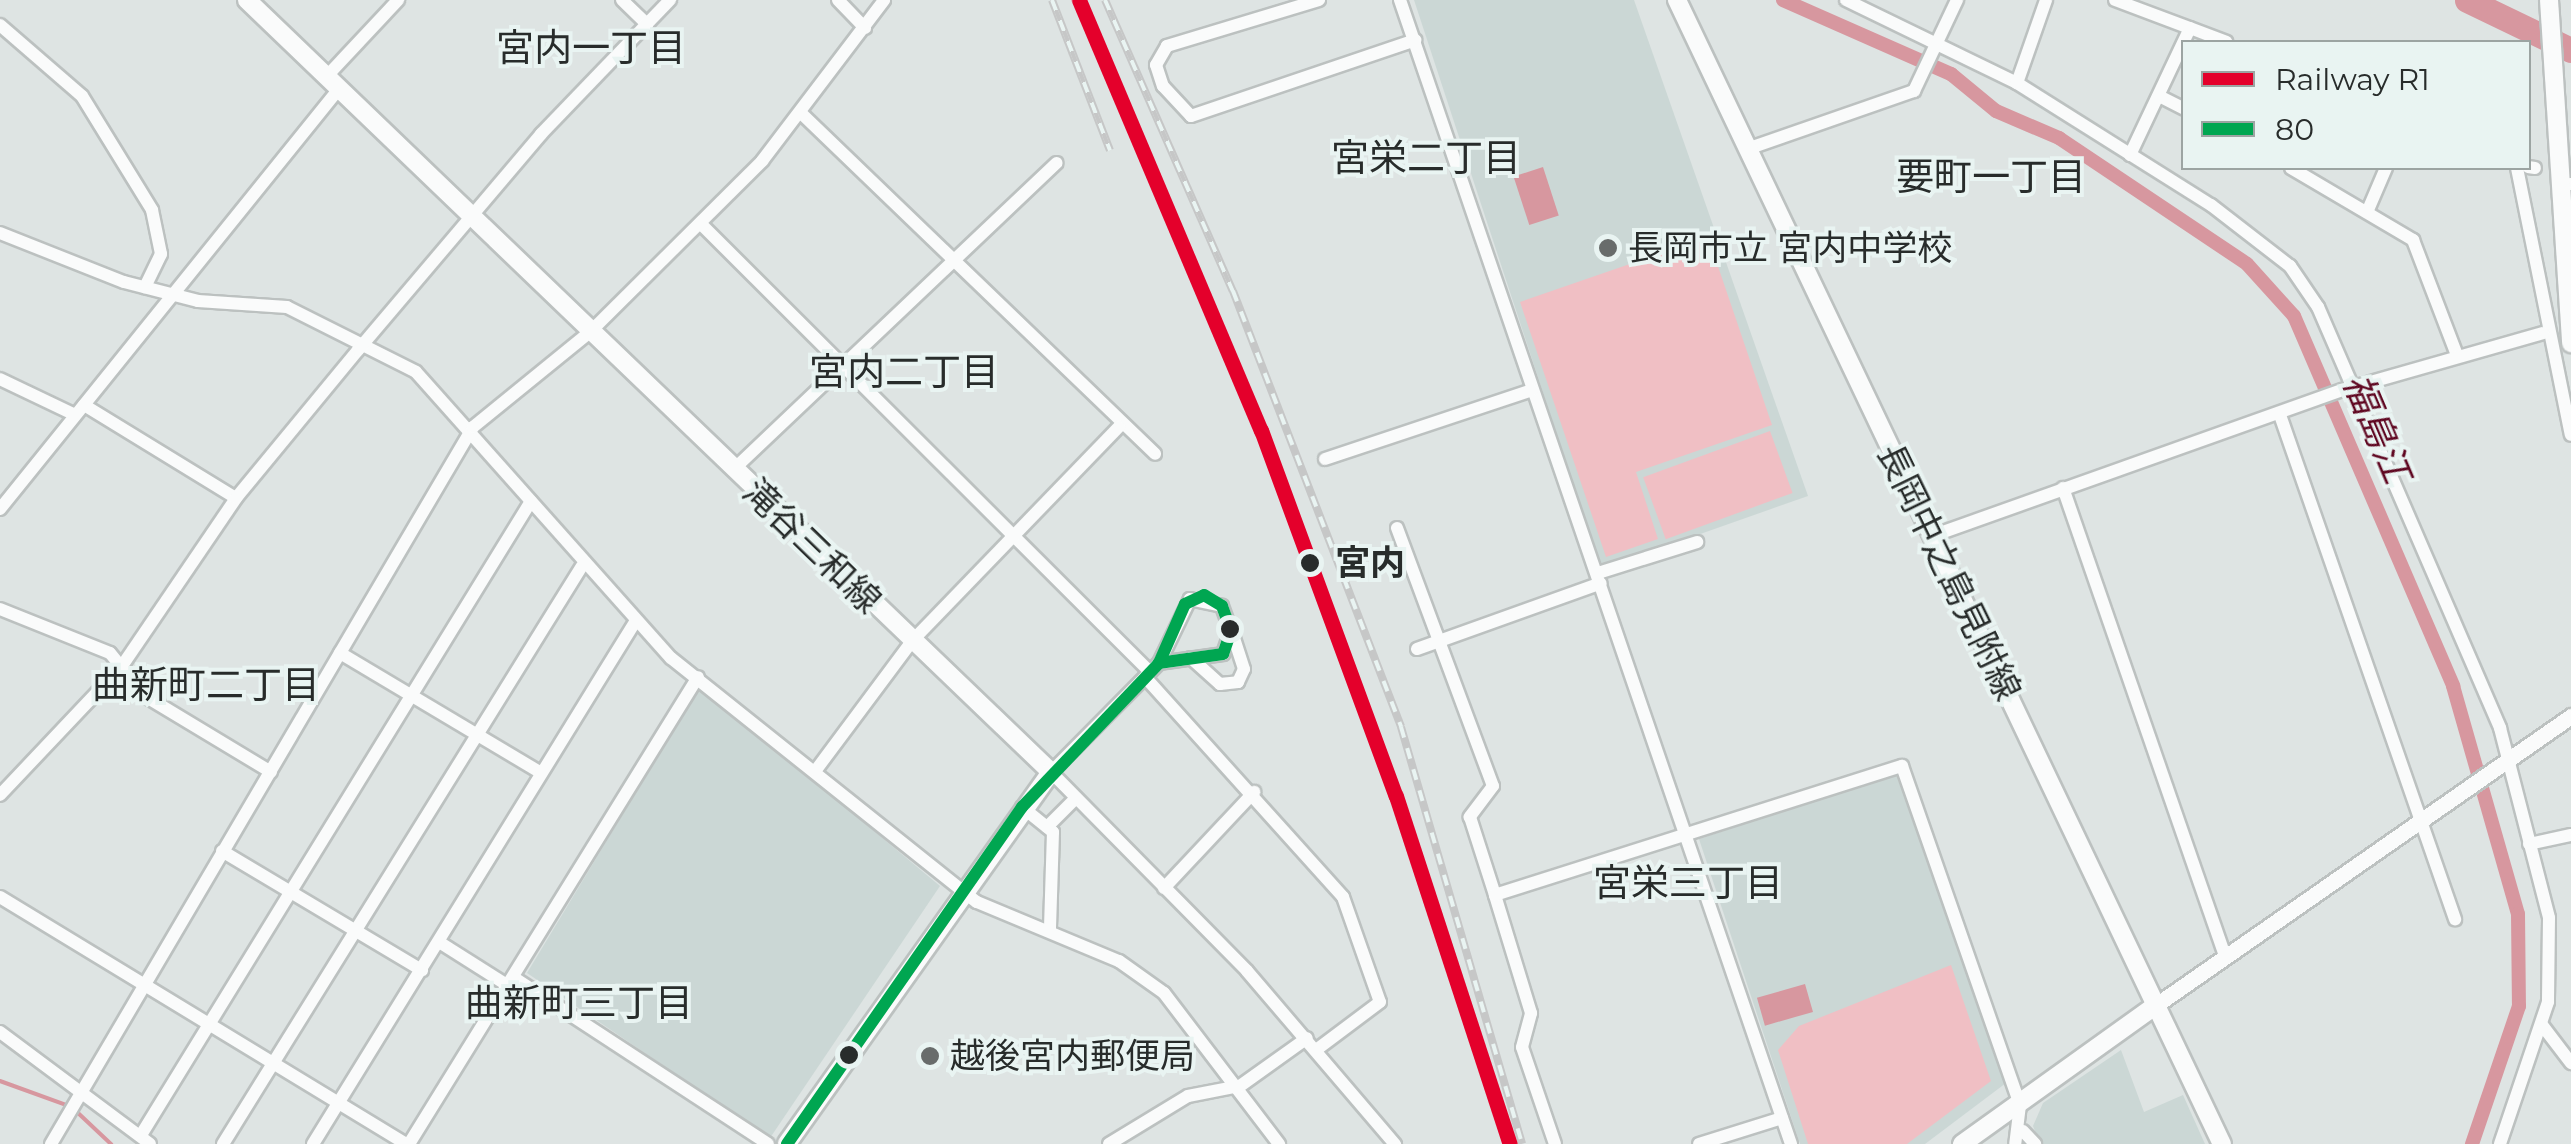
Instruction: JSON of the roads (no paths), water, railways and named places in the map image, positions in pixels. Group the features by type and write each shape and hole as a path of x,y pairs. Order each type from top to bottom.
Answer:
{"main road":[{"name":"滝谷三和線","path":"247,0 1051,772"},
{"name":"長岡中之島見附線","path":"1676,0 2222,1144"},
{"path":"2549,0 2552,137 2571,343"},
{"path":"787,1144 960,890 1051,772"},
{"path":"1962,1144 2156,1005"}],"street":[{"path":"0,509 176,294 398,0"},
{"path":"622,0 647,24"},
{"path":"0,794 122,666 236,498 358,350 670,0"},
{"path":"838,0 865,28"},
{"path":"51,1144 78,1086 271,772 473,428 590,332 700,224 802,114 884,0"},
{"path":"1400,0 1791,1144"},
{"path":"1846,0 1939,53 2017,83 2130,155 2290,266 2347,389 2505,761 2530,844 2552,938 2542,1025 2500,1144"},
{"path":"1747,149 1926,79 1957,0"},
{"path":"2017,83 2046,0"},
{"path":"2115,0 2221,40"},
{"path":"1310,1 1167,46 1156,65 1163,86 1192,116 1416,40"},
{"path":"0,25 82,96 152,210 161,254 145,286"},
{"path":"2184,40 2190,28"},
{"path":"2130,155 2181,47"},
{"path":"2158,96 2181,108"},
{"path":"802,114 1120,427 1155,454"},
{"path":"734,470 1056,163"},
{"path":"2295,170 2413,240 2456,355"},
{"path":"2368,210 2385,170"},
{"path":"2517,170 2543,333 2571,435"},
{"path":"700,224 1151,671 1338,886 1380,1002 1240,1086 1188,1096 1109,1144"},
{"path":"0,233 176,294 287,307 358,350 416,372 473,428 582,566 635,622 960,890 1050,929 1164,993 1240,1086 1279,1144"},
{"path":"1932,536 2347,389 2543,333"},
{"path":"0,379 79,410 236,498"},
{"path":"1325,459 1532,390"},
{"path":"2280,414 2455,919"},
{"path":"816,770 912,641 1120,427"},
{"path":"2063,488 2226,958"},
{"path":"0,1032 146,1140 206,1023 294,888 531,501"},
{"path":"1397,528 1493,786 1470,816 1531,1013 1522,1047 1555,1144"},
{"path":"1417,649 1697,542"},
{"path":"223,1144 582,566"},
{"path":"1190,656 1220,684 1238,682 1244,669 1222,606 1196,596 1151,671 1051,772 1312,1044 1396,1144"},
{"path":"0,610 87,640 122,666 145,696 271,772"},
{"path":"313,1144 635,622"},
{"path":"1151,671 1190,656 1223,654 1231,631"},
{"path":"340,652 541,773"},
{"path":"0,897 408,1144 698,677"},
{"path":"2156,1005 2571,716"},
{"path":"1495,895 1902,766 2020,1105 2023,1131 2016,1144"},
{"path":"1164,888 1254,792"},
{"path":"1047,827 1076,798"},
{"path":"1022,807 1047,827 1055,842 1050,929"},
{"path":"2530,844 2571,836"},
{"path":"222,851 294,888 422,970"},
{"path":"439,942 512,982 768,1144"},
{"path":"2542,1025 2571,1063"},
{"path":"1700,1144 1782,1118"},
{"path":"2023,1131 2035,1144"}],"waterway":[{"name":"福島江","path":"1783,0 1951,74 1996,111 2059,138 2247,264 2294,316 2453,686 2518,914 2519,1006 2472,1144"},
{"path":"2467,0 2571,50"},
{"path":"0,1081 69,1106"},
{"path":"77,1112 111,1144"}],"railway":[{"path":"1052,0 1110,150"},
{"path":"1105,0 1233,291 1401,727 1522,1144"}],"rail line":[{"name":"R1","path":"1079,0 1261,430 1396,796 1510,1144"}],"place":[{"name":"長岡市立 宮内中学校","path":"1608,248"},
{"name":"宮内","path":"1310,563"},
{"name":"越後宮内郵便局","path":"930,1056"}],"district":[{"name":"宮内一丁目","path":"591,48"},
{"name":"宮栄二丁目","path":"1426,158"},
{"name":"要町一丁目","path":"1991,177"},
{"name":"宮内二丁目","path":"904,372"},
{"name":"曲新町二丁目","path":"206,685"},
{"name":"宮栄三丁目","path":"1688,883"},
{"name":"曲新町三丁目","path":"579,1003"}]}
